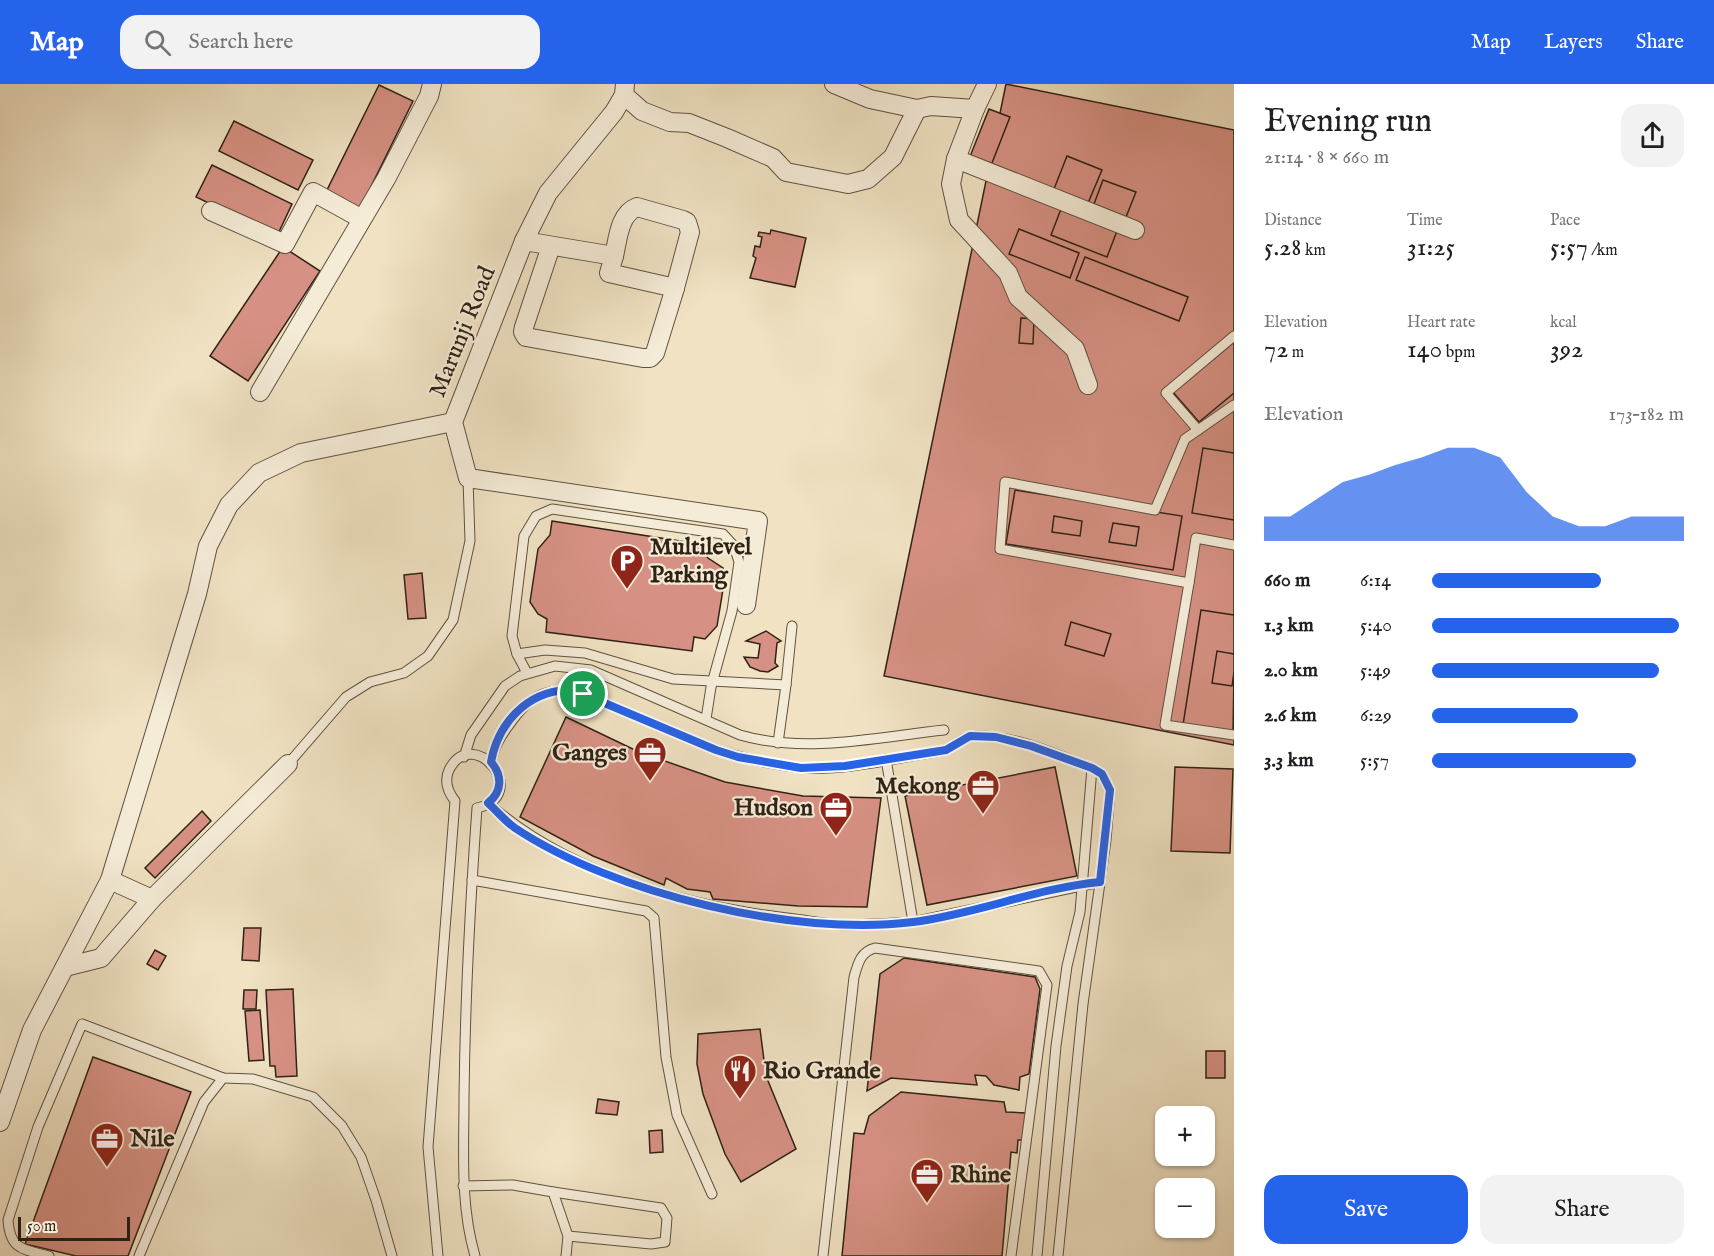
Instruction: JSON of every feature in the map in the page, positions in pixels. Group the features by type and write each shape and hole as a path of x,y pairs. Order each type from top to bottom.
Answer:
{"street":[{"path":"260,392 363,219 422,110 432,84"},
{"path":"834,84 870,99 917,109 931,106 975,109"},
{"path":"987,84 956,159 951,184 959,220 1008,273 1018,297 1075,349 1088,385"},
{"path":"624,90 642,111 670,122 689,123 727,138 772,158 786,172 848,184 868,179 893,157 917,109"},
{"name":"Marunji Road","path":"468,478 453,422 524,241 548,193 602,129 624,90"},
{"path":"956,159 1135,230"},
{"path":"211,212 285,244 313,192 363,219"},
{"path":"551,246 524,327 523,332 526,337 650,358 655,353 675,288 690,232 687,222 683,220 637,207 630,210 623,218 609,273 675,288"},
{"path":"524,241 614,256"},
{"path":"0,1122 32,1030 110,880 197,594 208,546 229,505 259,473 301,453 453,422"},
{"path":"468,478 758,521 746,605"},
{"path":"65,967 100,958 152,898 288,764"},
{"path":"110,880 152,898"}],"lane":[{"path":"1198,430 1166,393 1234,336"},
{"path":"1190,583 1000,549 1005,482 1155,510 1185,439 1234,405"},
{"name":"Marunji Road","path":"288,764 346,697 370,682 404,673 428,656 453,620 472,523 468,478"},
{"path":"527,673 517,654 512,636 524,536 536,516 552,509 723,534 734,546 739,562 732,611 712,683 706,718"},
{"path":"1234,545 1196,538 1165,725 1234,735"},
{"path":"778,743 792,626"},
{"path":"517,654 545,650 585,653 673,679 712,683 786,685"},
{"path":"464,757 471,735 505,686 527,673 555,666 591,670 706,718 740,735 778,743 827,743 944,730"},
{"path":"491,762 496,742 523,704 543,693 567,690 583,694 738,757 801,768 845,766 946,750 970,736 996,737 1031,746 1092,768 1102,774 1110,790 1083,1004 1058,1256"},
{"path":"438,1256 428,1147 455,801 448,791 447,779 454,763 464,757 481,756 491,762 498,772 500,784 496,795 488,803 477,808 466,973 463,1186 466,1225 475,1256"},
{"path":"886,759 913,922"},
{"path":"1038,1256 1056,1046 1067,966 1080,912 1092,768"},
{"path":"488,803 515,827 573,859 666,896 744,914 843,925 913,922 1100,882"},
{"path":"472,880 646,910 654,918 666,1057 677,1115 712,1194"},
{"path":"824,1256 854,977 861,958 868,950 875,948 1014,965 1039,971 1045,976 1047,985 1011,1256"},
{"path":"49,1256 16,1246 9,1237 8,1220 38,1127 82,1024 223,1078 253,1079 313,1097 342,1126 361,1156 392,1256"},
{"path":"139,1256 204,1102 223,1078"},
{"path":"463,1186 513,1185 661,1208 667,1218 664,1242 651,1244 568,1236"},
{"path":"553,1192 568,1236 566,1256"}],"building":[{"path":"1006,84 1234,130 1234,745 884,676"},
{"path":"379,85 413,101 360,209 326,192"},
{"path":"989,109 1010,117 990,168 969,159"},
{"path":"234,121 313,160 298,190 219,151"},
{"path":"1067,156 1102,170 1088,203 1054,189"},
{"path":"212,165 292,204 277,236 196,197"},
{"path":"1103,180 1136,192 1126,217 1094,204"},
{"path":"1061,209 1117,231 1107,257 1051,235"},
{"path":"1019,229 1079,253 1070,278 1009,254"},
{"path":"771,230 806,238 795,287 750,278 756,258 753,256 755,246 760,247 762,237 758,236 759,232 770,234"},
{"path":"283,247 320,271 248,381 210,356"},
{"path":"1085,257 1188,297 1179,321 1076,280"},
{"path":"1021,318 1034,319 1033,344 1019,343"},
{"path":"1234,339 1234,393 1199,422 1172,391"},
{"path":"1203,448 1234,453 1234,520 1192,513"},
{"path":"1015,490 1182,516 1173,570 1006,544","holes":["1054,516 1082,521 1080,536 1052,532","1113,523 1139,527 1136,546 1109,542"]},
{"name":"Multilevel Parking","path":"552,521 699,544 708,558 723,568 725,577 717,626 705,639 694,637 692,651 546,632 547,619 538,614 530,602 538,549 550,535"},
{"path":"422,573 426,618 408,619 404,575"},
{"path":"1201,610 1234,615 1234,654 1217,651 1212,683 1232,686 1234,672 1233,733 1183,725"},
{"path":"1071,622 1111,634 1104,656 1065,645"},
{"path":"766,631 781,641 777,643 775,663 778,666 768,672 750,667 744,657 758,658 760,644 746,641"},
{"path":"566,717 639,752 725,782 803,796 881,798 867,907 798,906 713,899 710,892 687,889 666,878 664,885 593,856 520,817"},
{"path":"1055,767 1077,876 927,905 905,796"},
{"path":"1175,767 1233,769 1230,853 1171,851"},
{"path":"202,811 211,821 155,878 145,868"},
{"path":"244,928 261,928 259,961 242,960"},
{"path":"155,950 166,956 158,970 147,964"},
{"path":"904,958 1035,977 1040,989 1029,1074 1020,1077 1019,1090 994,1085 986,1076 975,1075 977,1085 891,1078 867,1091 880,974"},
{"path":"293,989 297,1076 276,1077 275,1066 270,1066 266,990"},
{"path":"244,990 257,990 256,1009 243,1009"},
{"path":"260,1010 264,1060 249,1061 245,1011"},
{"name":"Rio Grande","path":"760,1029 766,1076 796,1149 741,1182 725,1154 703,1094 697,1064 698,1034"},
{"path":"1206,1051 1225,1051 1225,1078 1206,1078"},
{"name":"Nile","path":"93,1057 191,1092 128,1256 76,1256 25,1244"},
{"name":"Rhine","path":"901,1092 1004,1102 1006,1112 1026,1113 1023,1140 1018,1140 1017,1153 1011,1152 1002,1256 842,1256 854,1133 864,1134 869,1116"},
{"path":"598,1099 619,1102 617,1115 596,1113"},
{"path":"662,1130 663,1152 650,1153 649,1131"}],"place":[{"name":"Multilevel Parking","path":"627,590"},
{"name":"Ganges","path":"650,782"},
{"name":"Mekong","path":"983,815"},
{"name":"Hudson","path":"836,837"},
{"name":"Rio Grande","path":"740,1100"},
{"name":"Nile","path":"107,1168"},
{"name":"Rhine","path":"927,1204"}],"route":[{"path":"567,690 583,694 716,750 738,757 801,768 845,766 946,750 970,736 996,737 1031,746 1092,768 1102,774 1110,790 1100,882 913,922 843,925 744,914 666,896 573,859 515,827 488,803 496,795 500,784 498,772 491,762 493,750 496,742 523,704 543,693 567,690"}]}
